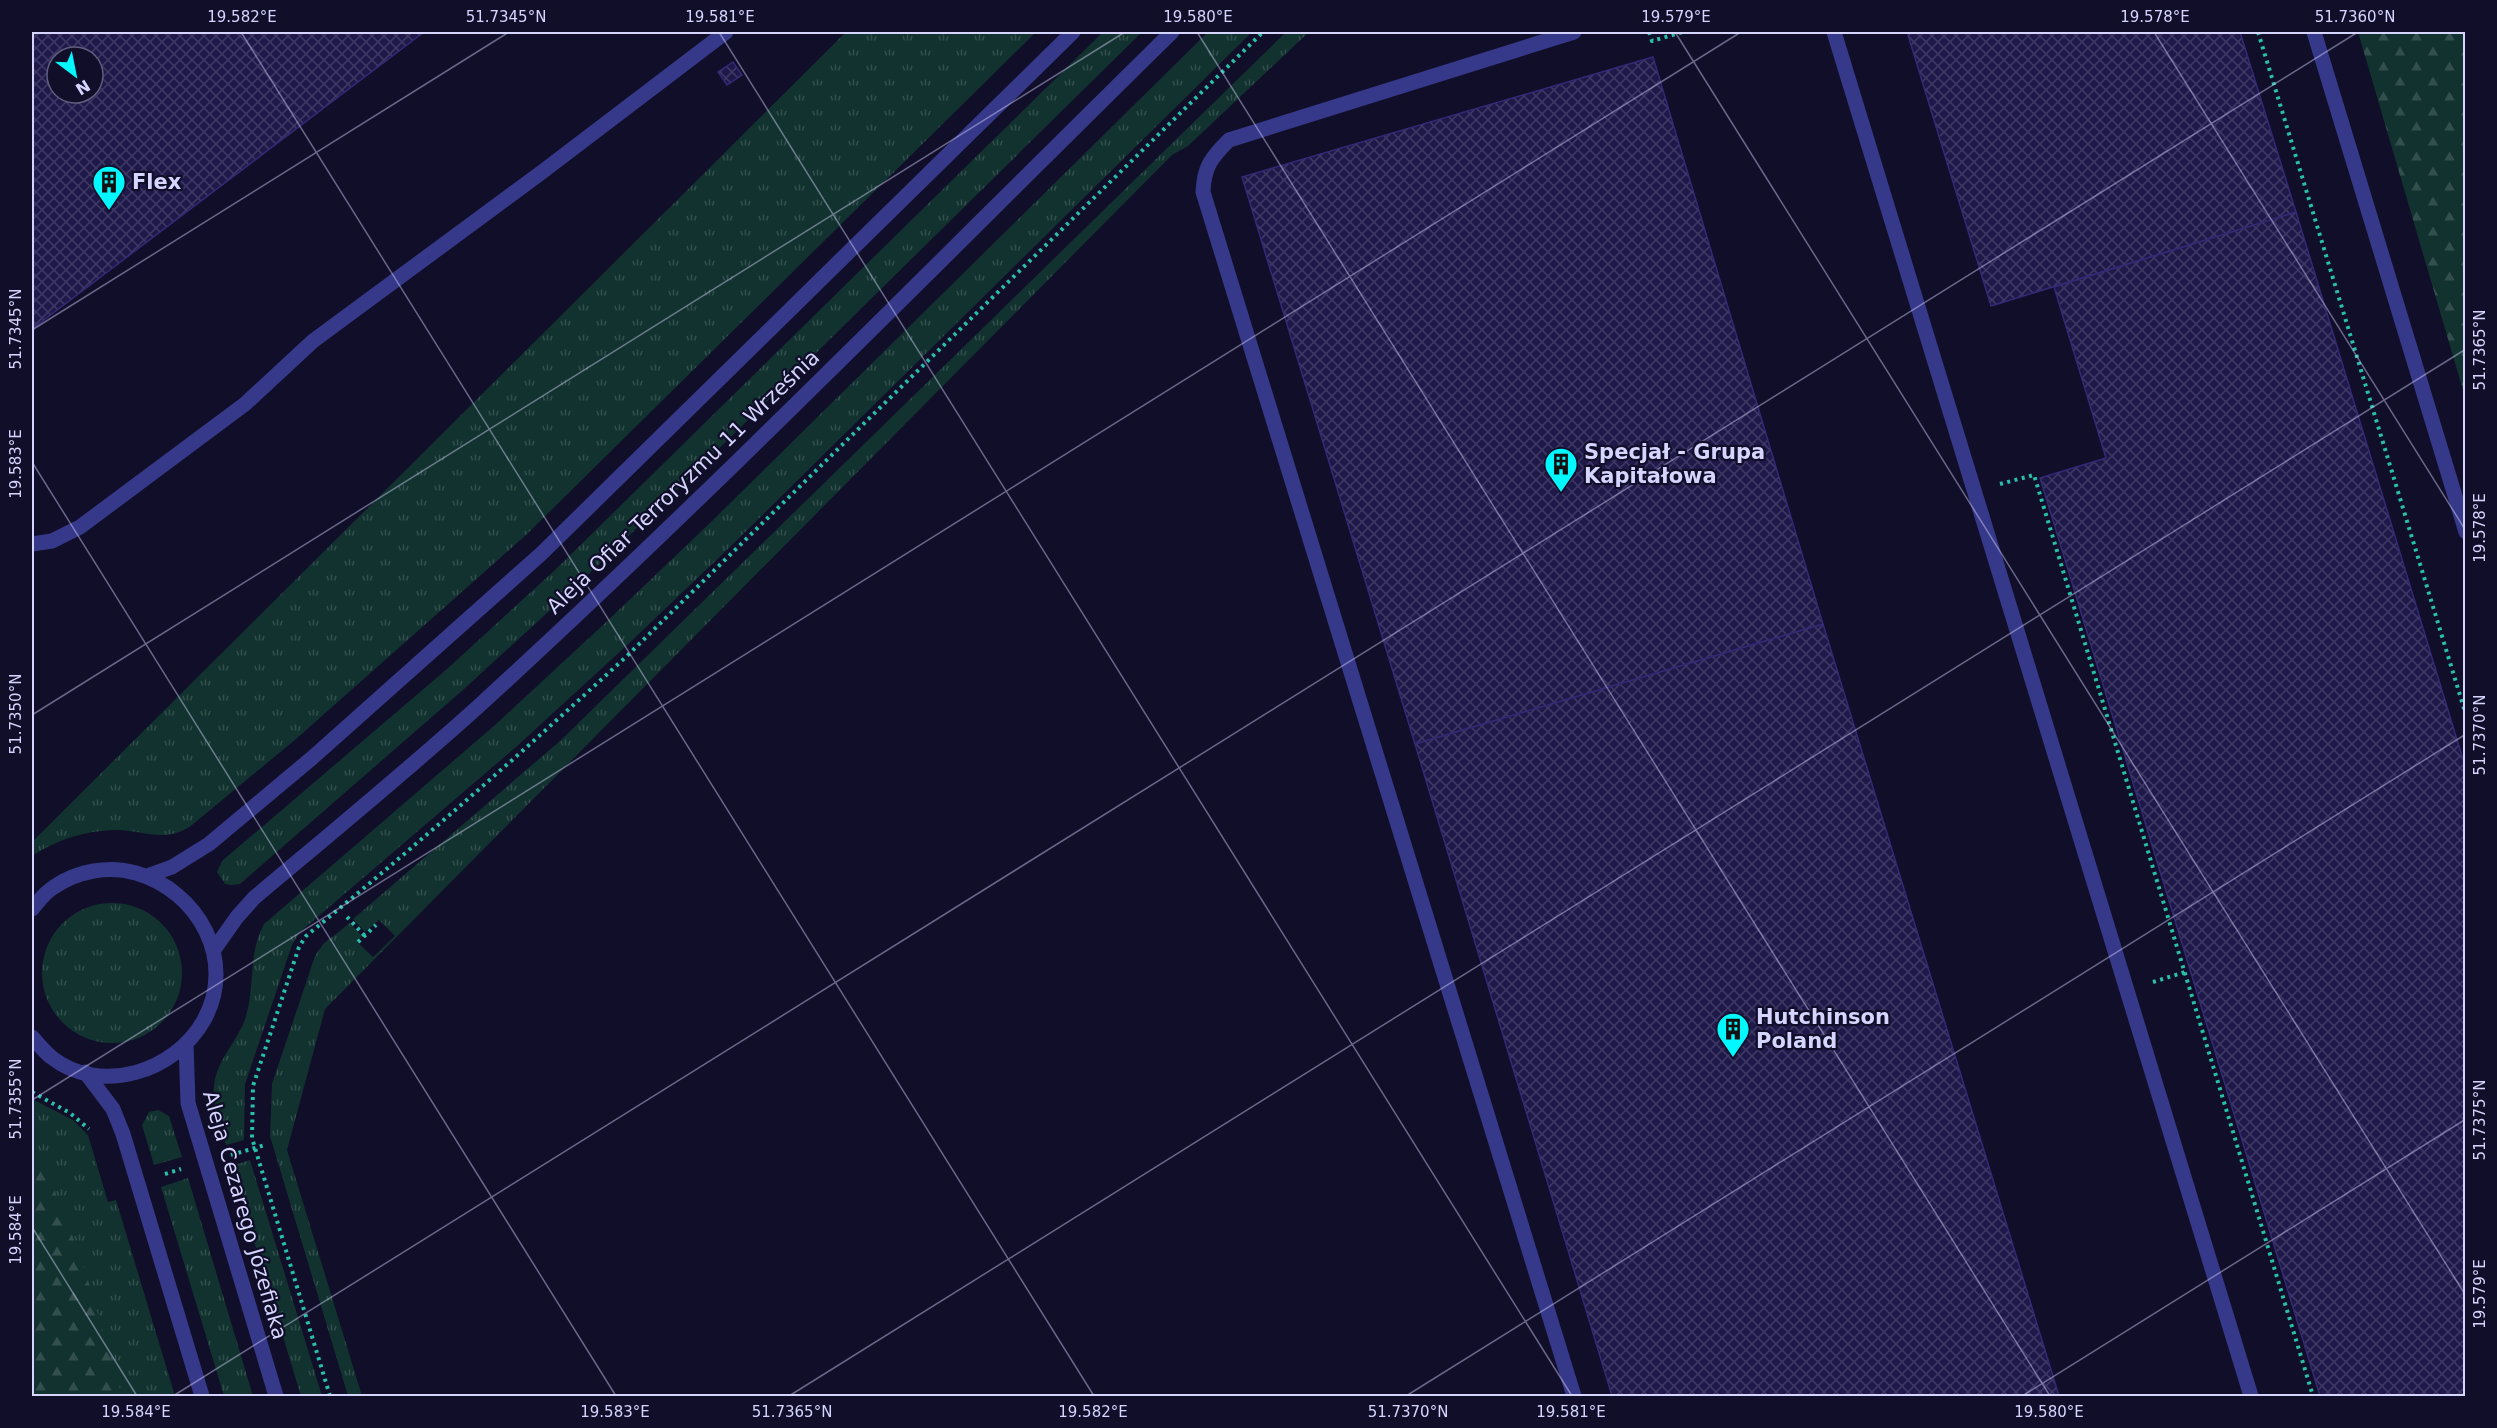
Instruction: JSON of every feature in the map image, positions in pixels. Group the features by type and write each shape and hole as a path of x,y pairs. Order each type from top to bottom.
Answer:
{"street":[{"path":"32,544 51,541 80,527 245,404 314,341 726,32"},
{"path":"147,876 172,867 209,844 338,735 528,566 1072,32"},
{"name":"Aleja Ofiar Terroryzmu 11 Września","path":"213,951 237,917 254,898 470,714 583,609 695,502 1172,32"},
{"path":"1574,32 1229,140 1214,156 1204,173 1203,192 1574,1396"},
{"path":"1834,32 2251,1396"},
{"path":"2314,32 2466,532"},
{"path":"32,909 53,887 87,871 123,869 147,876 165,884 180,895 201,919 213,951 215,970 213,992 204,1019 186,1043 161,1064 136,1074 120,1076 73,1069 52,1058 32,1053"},
{"path":"32,1037 52,1058"},
{"name":"Aleja Cezarego Józefiaka","path":"186,1043 188,1103 276,1396"},
{"path":"85,1072 113,1109 123,1134 202,1396"}],"path":[{"path":"330,1396 252,1138 253,1086 299,947 306,936 413,848 522,753 628,655 1263,32"},
{"path":"1649,32 1652,41 1683,32"},
{"path":"2258,32 2466,715"},
{"path":"1994,486 2034,475 2313,1396"},
{"path":"347,916 365,936"},
{"path":"358,942 376,925"}],"green space":[{"path":"846,32 1036,32 526,535 296,739 192,825 183,831 164,835 115,830 93,832 72,837 32,856 32,842"},
{"path":"1103,32 1142,32 679,488 571,591 464,689 240,884 225,884 217,872 222,861 447,669 555,570"},
{"path":"1208,32 1252,32 731,546 623,649 516,747 300,932 292,945 245,1084 244,1140 226,1145 215,1108 214,1086 219,1068 245,1019 255,947 264,924 495,725 603,625 712,521"},
{"path":"1286,32 1309,32 1188,146 1172,155 325,1009 287,1150 362,1396 348,1396 270,1136 272,1084 315,956 323,944 350,923 362,936 357,942 373,957 395,936 379,920 365,932 353,919 561,740"},
{"path":"2358,32 2465,32 2465,397"},
{"path":"112,903 139,909 151,915 161,924 170,934 176,946 182,973 176,1000 170,1012 161,1022 151,1031 139,1037 112,1043 85,1037 73,1031 63,1022 54,1012 48,1000 42,973 48,946 54,934 63,924 73,915 85,909"},
{"path":"32,1099 73,1120 88,1135 108,1202 116,1200 175,1396 32,1396"},
{"path":"158,1110 169,1116 182,1157 154,1165 142,1125 149,1112"},
{"path":"32,1152 45,1166 83,1263 122,1396 32,1396"},
{"path":"250,1160 322,1396 301,1396 231,1166"},
{"path":"188,1178 253,1396 224,1396 161,1187"}],"building":[{"name":"Flex","path":"32,32 424,32 32,329"},
{"path":"1907,32 2240,32 2296,212 1991,306"},
{"name":"Specjał - Grupa Kapitałowa","path":"1653,57 1823,624 1415,744 1242,177"},
{"path":"733,62 742,75 727,85 718,72"},
{"path":"2296,212 2466,769 2466,1396 2320,1396 2040,478 2106,458 2054,287"},
{"name":"Hutchinson Poland","path":"1823,624 2059,1396 1612,1396 1415,744"}],"place":[{"name":"Flex","path":"109,211"},
{"name":"Specjał - Grupa Kapitałowa","path":"1561,493"},
{"name":"Hutchinson Poland","path":"1733,1058"}]}
